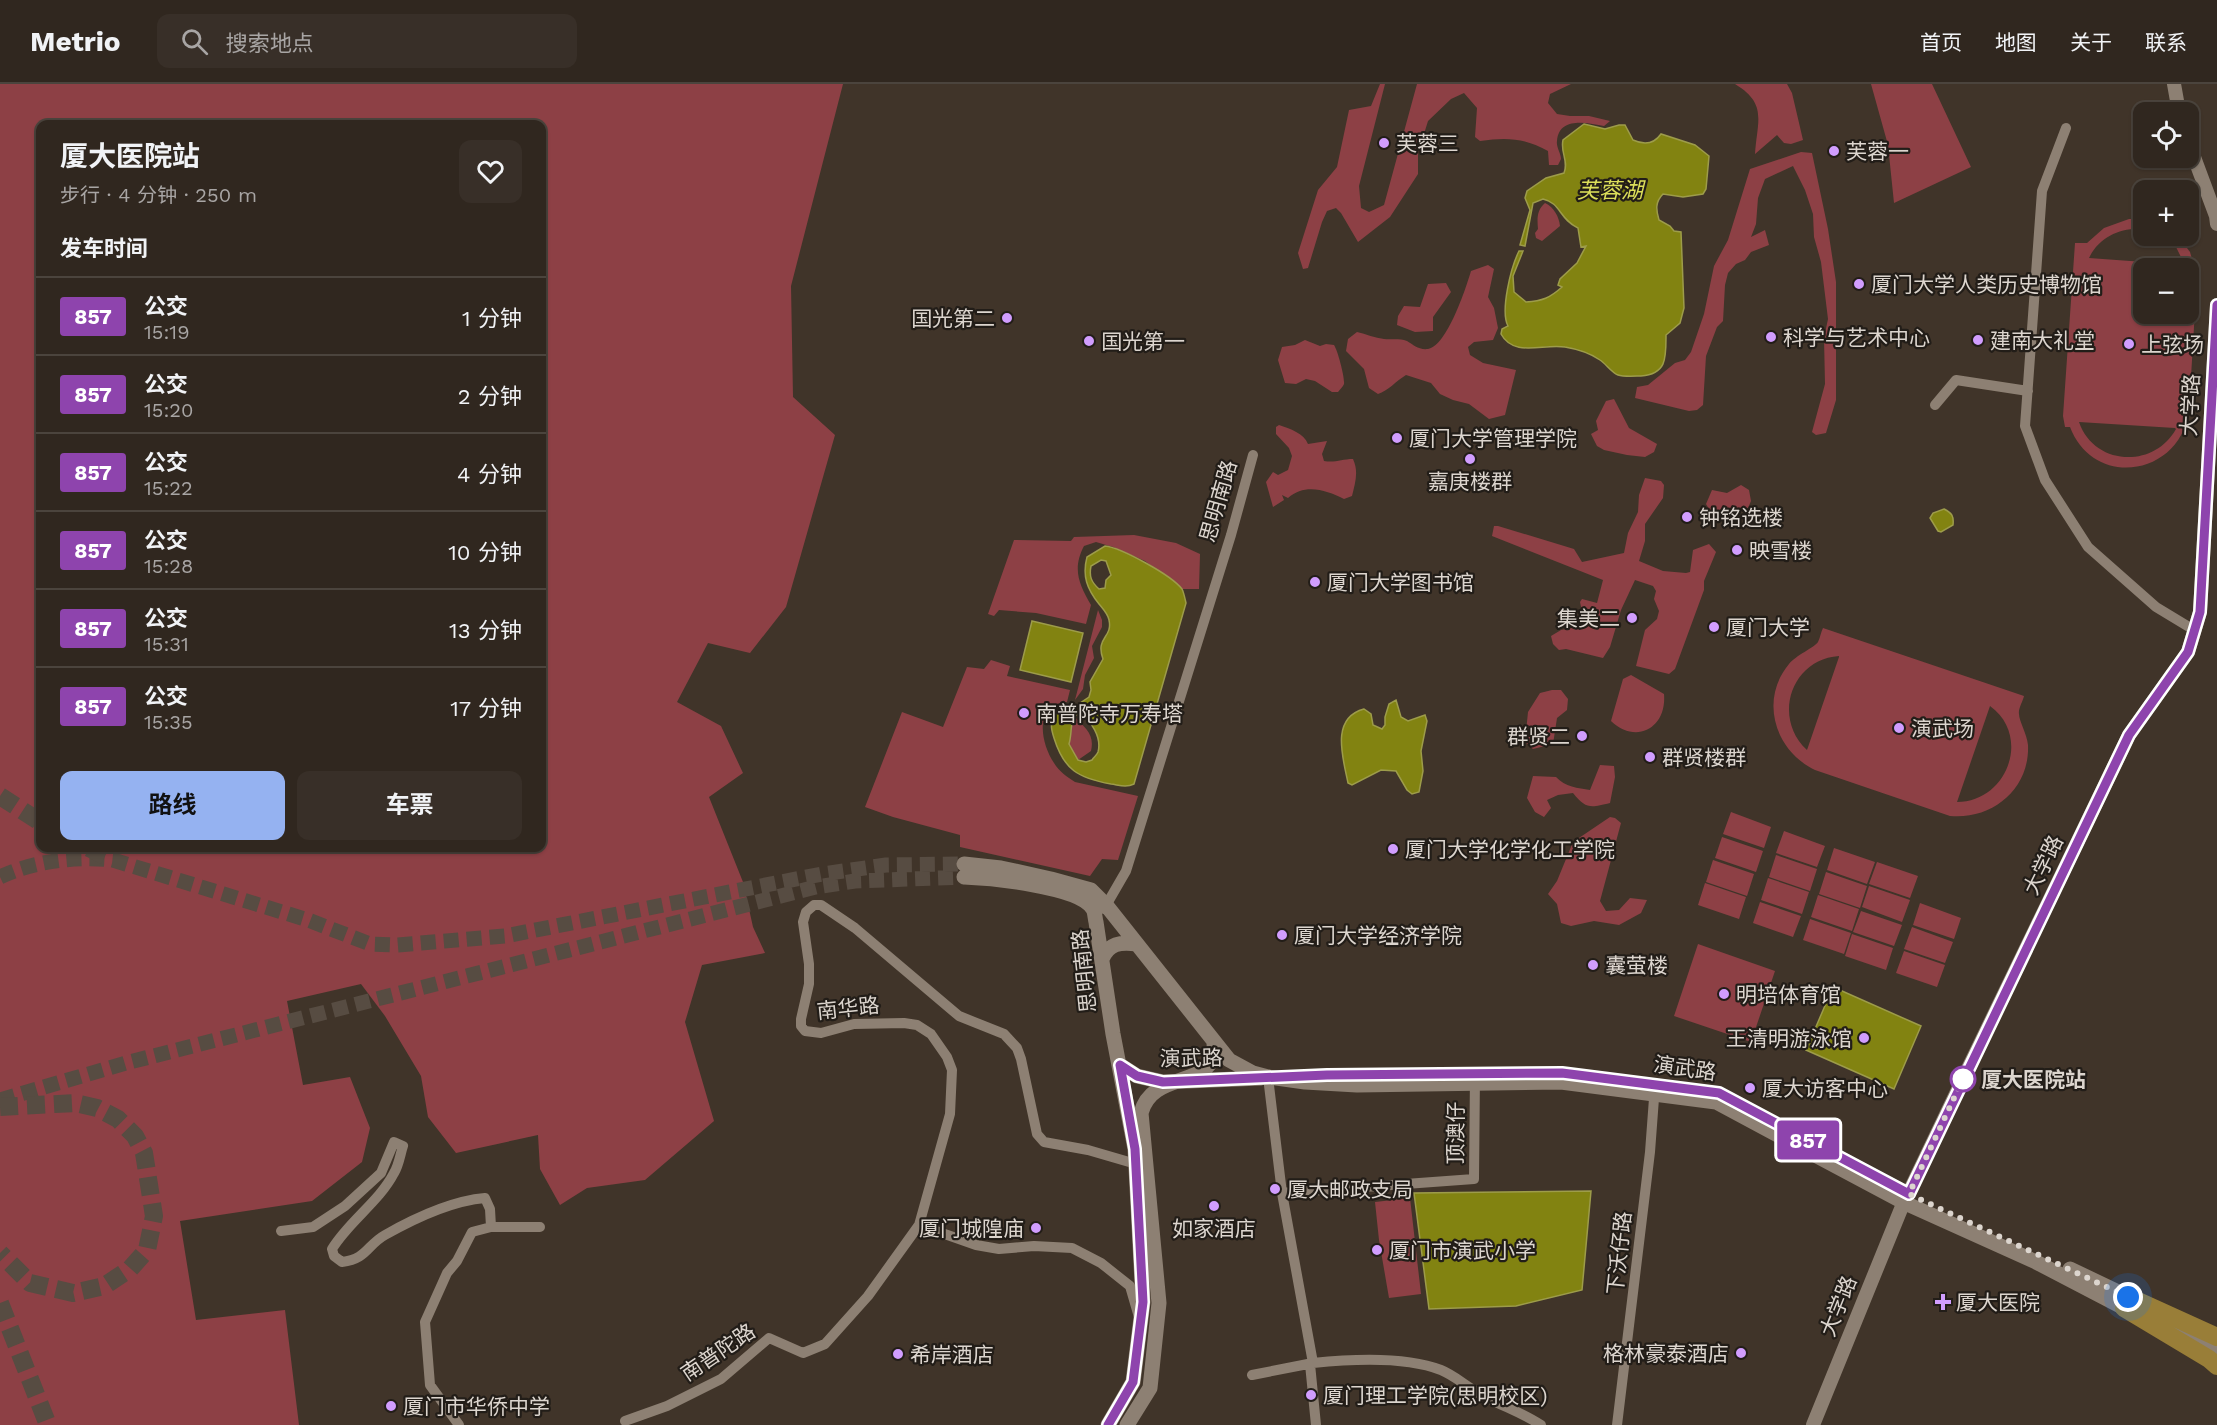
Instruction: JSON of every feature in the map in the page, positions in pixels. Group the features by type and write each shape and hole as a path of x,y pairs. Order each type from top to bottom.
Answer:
{"highway":[{"path":"2126,1302 2217,1336"},
{"path":"2126,1302 2215,1354"}],"main road":[{"path":"1096,922 1093,909 1070,894 964,870 1009,869 1091,890 1106,905 1228,1060 1253,1073 1268,1077"},
{"name":"思明南路","path":"1096,922 1135,1149 1143,1302 1133,1382 1108,1425"},
{"path":"1101,959 1114,944 1125,942 1137,944"},
{"path":"1127,1425 1149,1388 1160,1303 1141,1113 1143,1103 1154,1090 1178,1082 1204,1069 1212,1061 1215,1052 1214,1043"},
{"name":"演武路","path":"1120,1065 1145,1079 1178,1082 1268,1077 1475,1079 1562,1073 1655,1089 1719,1093 1907,1198 2036,1262 2126,1302"}],"street":[{"path":"2174,84 2177,102"},
{"path":"2066,128 2042,191 2025,426 2045,480 2088,547 2156,607 2194,630"},
{"path":"2198,168 2217,216 2217,224"},
{"name":"大学路","path":"1813,1425 1907,1198 2129,735 2188,652 2200,612 2217,305"},
{"path":"1935,405 1956,380 2028,391"},
{"name":"思明南路","path":"1096,922 1126,871 1231,535 1253,455"},
{"name":"南华路","path":"919,1226 950,1114 952,1070 940,1045 917,1025 854,1024 821,1033 806,1031 801,1026 809,984 809,964 803,922 806,912 814,906 821,905 828,908 855,928 959,1016 1004,1034 1017,1048 1037,1134 1044,1142 1088,1150 1136,1164"},
{"path":"1268,1077 1281,1193 1311,1364 1316,1425"},
{"name":"顶澳仔","path":"1281,1193 1474,1179 1475,1079"},
{"name":"下沃仔路","path":"1617,1425 1638,1264 1655,1089"},
{"path":"281,1231 313,1227 345,1206 381,1173 394,1142 403,1146 395,1173 378,1196 338,1240 332,1249 334,1256 342,1262 352,1260 367,1252 382,1236 448,1205 474,1199 485,1198 490,1209 491,1227"},
{"path":"919,1226 976,1245 999,1250 1034,1246 1072,1248 1101,1263 1130,1286 1141,1323"},
{"name":"南普陀路","path":"625,1421 667,1406 721,1379 769,1338 803,1353 825,1344 868,1296 919,1226"},
{"path":"459,1425 430,1385 425,1322 447,1273 457,1261 472,1232 491,1227 540,1227"},
{"path":"1252,1375 1311,1364 1361,1359 1401,1362 1441,1370 1483,1396 1522,1412 1541,1425"}],"shaded area":[{"path":"0,84 843,84 791,286 793,397 835,435 786,607 750,653 708,643 677,702 721,726 743,773 709,797 743,882 753,927 765,953 702,965 685,1022 714,1121 645,1180 587,1188 560,1205 540,1169 538,1135 456,1153 428,1117 421,1076 385,1016 361,984 287,1001 303,1085 350,1077 370,1128 362,1162 312,1201 180,1221 196,1320 285,1310 299,1425 0,1425"},
{"path":"1380,84 1385,84 1359,186 1361,208 1369,212 1384,205 1417,84 1571,84 1550,94 1548,103 1557,114 1589,116 1610,121 1604,126 1575,123 1563,128 1557,141 1561,159 1558,165 1549,165 1548,151 1531,143 1507,139 1480,141 1475,137 1477,108 1464,93 1451,99 1428,121 1418,153 1418,174 1390,217 1358,242 1336,208 1327,211 1308,268 1303,269 1298,253 1318,190 1337,167 1349,110 1371,106"},
{"path":"1735,84 1787,84 1792,93 1803,140 1791,144 1784,143 1777,135 1755,154 1758,123 1756,106 1745,91"},
{"path":"1871,84 1932,84 1971,167 1894,203 1888,145"},
{"path":"1801,152 1812,153 1828,229 1836,282 1836,400 1826,433 1816,435 1812,432 1825,384 1824,338 1828,319 1821,262 1814,237 1813,214 1805,190 1793,166 1765,179 1758,198 1756,224 1751,237 1765,230 1769,245 1751,252 1745,260 1736,264 1728,273 1723,321 1717,327 1706,356 1703,405 1697,410 1689,411 1635,398 1637,387 1648,385 1675,363 1685,360 1691,352 1704,314 1714,266 1728,240 1750,169"},
{"path":"1545,203 1556,213 1560,226 1542,241 1536,238 1535,233 1538,229 1539,211"},
{"path":"2133,219 2133,229 2119,232 2105,239 2089,258 2133,261 2133,324 2194,324 2189,410 2183,432 2170,449 2154,461 2136,467 2116,467 2098,460 2082,447 2070,427 2065,427 2063,416 2075,243 2087,243 2104,228","holes":["2079,422 2175,428 2166,442 2154,451 2140,456 2125,457 2110,454 2097,447 2087,437"]},
{"path":"2175,246 2186,246 2192,258 2182,258"},
{"path":"1488,265 1494,269 1488,297 1494,308 1498,328 1493,340 1474,342 1468,347 1470,355 1483,363 1516,370 1505,415 1489,419 1469,404 1440,394 1431,383 1406,375 1378,394 1369,388 1364,369 1346,351 1348,339 1357,332 1381,338 1404,340 1421,349 1428,349 1442,338 1449,327 1471,271"},
{"path":"1446,283 1451,292 1433,317 1433,331 1415,332 1397,325 1398,316 1404,306 1420,307 1428,284"},
{"path":"1305,340 1320,346 1334,345 1344,381 1344,385 1338,392 1332,392 1315,381 1306,379 1296,384 1285,383 1278,360 1282,347 1295,345"},
{"path":"1614,399 1629,428 1657,444 1654,452 1645,457 1604,450 1597,446 1591,434 1598,430 1596,421 1606,401"},
{"path":"1279,425 1300,434 1308,444 1327,441 1322,454 1324,461 1353,459 1356,473 1352,496 1344,499 1323,491 1308,489 1288,498 1282,495 1284,500 1273,507 1266,482 1273,472 1278,475 1288,470 1292,456 1289,448 1276,434 1276,427"},
{"path":"1645,478 1661,481 1664,485 1663,498 1645,524 1645,541 1639,561 1663,571 1686,573 1690,572 1693,550 1709,544 1716,552 1675,669 1669,674 1636,666 1645,630 1657,619 1659,611 1654,599 1656,591 1653,586 1635,580 1621,610 1610,647 1603,658 1566,649 1559,650 1553,644 1551,636 1561,630 1583,626 1580,602 1582,599 1597,603 1603,580 1492,536 1494,526 1498,526 1574,549 1582,562 1624,553 1628,533 1638,512 1639,495"},
{"path":"1741,485 1749,490 1751,501 1748,508 1735,509 1725,515 1713,516 1706,504 1712,490 1727,493"},
{"path":"1134,535 1176,543 1200,554 1199,589 1182,589 1145,561 1096,542 1084,546 1078,562 1080,583 1091,605 1086,624 1036,613 999,610 994,616 988,614 1014,540 1071,541 1074,537"},
{"path":"1098,610 1102,627 1092,646 1094,658 1085,675 1083,689 1075,700"},
{"path":"1823,628 2024,696 2019,712 2028,745 2027,761 2023,775 2015,788 1994,807 1980,813 1950,816 1815,770 1801,761 1781,738 1773,708 1775,693 1780,678 1789,664 1816,644","holes":["1839,657 1807,750 1796,737 1790,722 1789,707 1792,692 1809,667 1822,660","1990,706 2003,719 2010,734 2011,750 2008,765 2000,780 1989,791 1974,799 1957,802"]},
{"path":"991,660 1010,666 1007,676 1070,690 1067,702 1056,704 1049,709 1043,725 1045,745 1049,754 1066,776 1075,782 1138,796 1118,860 1102,859 1090,876 960,847 960,835 865,807 902,712 943,727 967,667 984,669"},
{"path":"1631,675 1664,694 1664,706 1655,724 1640,732 1630,732 1611,721 1623,679"},
{"path":"1561,690 1568,699 1567,710 1557,718 1553,744 1533,749 1525,742 1528,712 1540,693"},
{"path":"1074,716 1092,740 1091,751 1078,760 1069,744"},
{"path":"1600,765 1614,766 1615,777 1610,803 1598,806 1585,805 1573,793 1558,795 1547,800 1551,808 1544,817 1535,812 1527,798 1533,776 1556,777 1568,785 1590,790"},
{"path":"1731,812 1771,827 1764,848 1723,834"},
{"path":"1610,817 1621,823 1600,901 1606,911 1619,910 1630,898 1647,900 1641,913 1619,925 1594,921 1571,926 1561,923 1557,904 1548,894 1557,881 1573,842"},
{"path":"1784,831 1825,846 1817,867 1776,853"},
{"path":"1722,837 1763,851 1756,872 1715,858"},
{"path":"1834,848 1875,862 1867,884 1827,870"},
{"path":"1776,855 1817,869 1810,891 1769,877"},
{"path":"1713,860 1754,874 1747,896 1706,882"},
{"path":"1877,862 1918,876 1910,898 1869,884"},
{"path":"1826,872 1867,886 1860,908 1819,894"},
{"path":"1768,878 1809,892 1802,914 1761,900"},
{"path":"1705,883 1746,897 1739,919 1698,905"},
{"path":"1869,886 1910,900 1902,922 1862,907"},
{"path":"1818,895 1859,909 1852,931 1811,917"},
{"path":"1760,902 1801,916 1793,937 1753,923"},
{"path":"1920,903 1961,918 1954,939 1913,925"},
{"path":"1861,911 1902,925 1894,946 1853,932"},
{"path":"1810,919 1851,933 1844,954 1803,940"},
{"path":"1912,927 1953,942 1945,963 1904,949"},
{"path":"1852,934 1893,948 1886,970 1845,956"},
{"name":"明培体育馆","path":"1698,944 1775,971 1751,1042 1674,1016"},
{"path":"1904,951 1945,965 1937,987 1896,973"},
{"path":"1410,1198 1421,1294 1389,1298 1375,1202"}],"water":[{"name":"芙蓉湖","path":"1584,124 1605,129 1625,125 1633,140 1641,143 1652,142 1661,134 1695,145 1709,156 1706,189 1703,194 1683,197 1663,194 1657,203 1659,220 1674,231 1681,232 1684,308 1680,323 1666,335 1663,363 1656,372 1650,375 1618,375 1592,355 1557,346 1521,348 1514,346 1501,334 1502,329 1508,326 1506,300 1519,251 1523,251 1513,276 1514,292 1526,302 1546,298 1562,287 1558,285 1560,279 1577,263 1586,246 1581,247 1578,228 1567,220 1553,204 1543,199 1533,203 1525,246 1520,245 1530,210 1525,198 1527,191 1546,178 1564,173 1566,164 1563,140"},
{"path":"1944,509 1952,515 1953,525 1941,532 1930,518 1933,513"},
{"path":"1105,546 1134,557 1176,583 1182,589 1186,603 1134,784 1128,786 1099,782 1074,771 1062,758 1052,730 1053,718 1058,712 1071,709 1089,697 1090,682 1103,659 1102,642 1109,631 1109,620 1091,593 1087,582 1085,570 1087,557","holes":["1101,560 1106,561 1111,575 1106,580 1105,588 1099,589 1091,579 1090,570 1091,566","1080,713 1092,725 1099,746 1098,753 1092,760 1086,762 1078,760 1069,744 1074,716"]},
{"path":"1032,621 1083,633 1071,682 1020,670"},
{"path":"1396,700 1401,717 1408,721 1425,715 1427,721 1421,751 1423,771 1419,792 1412,794 1407,790 1396,771 1381,770 1352,785 1348,783 1341,740 1346,721 1353,714 1364,709 1371,714 1373,725 1382,729 1385,725 1389,704"},
{"name":"王清明游泳馆","path":"1833,987 1921,1026 1894,1089 1806,1050"},
{"path":"1591,1191 1582,1290 1516,1306 1429,1309 1414,1193"}],"tunnel":[{"path":"0,796 36,819"},
{"path":"97,852 113,860"},
{"path":"0,877 27,867 55,861 113,860 308,920 370,944 397,945 505,936 822,874 886,865 964,864"},
{"path":"0,1100 126,1063 816,887 855,881 964,877"},
{"path":"0,1107 75,1103 97,1108 118,1119 135,1136 144,1153 154,1216 147,1250 130,1269 104,1286 73,1293 30,1283 0,1253"},
{"path":"0,1303 48,1425"}],"bus line":[{"name":"857","path":"1108,1425 1133,1382 1143,1302 1135,1149 1120,1065 1137,1076 1163,1082 1327,1075 1562,1073 1719,1093 1909,1194 2129,735 2188,652 2200,612 2217,305"}],"place":[{"name":"芙蓉三","path":"1384,143"},
{"name":"芙蓉一","path":"1834,151"},
{"name":"厦门大学人类历史博物馆","path":"1859,284"},
{"name":"国光第二","path":"1007,318"},
{"name":"科学与艺术中心","path":"1771,337"},
{"name":"建南大礼堂","path":"1978,340"},
{"name":"国光第一","path":"1089,341"},
{"name":"上弦场","path":"2129,344"},
{"name":"厦门大学管理学院","path":"1397,438"},
{"name":"嘉庚楼群","path":"1470,459"},
{"name":"钟铭选楼","path":"1687,517"},
{"name":"映雪楼","path":"1737,550"},
{"name":"厦门大学图书馆","path":"1315,582"},
{"name":"集美二","path":"1632,618"},
{"name":"厦门大学","path":"1714,627"},
{"name":"南普陀寺万寿塔","path":"1024,713"},
{"name":"演武场","path":"1899,728"},
{"name":"群贤二","path":"1582,736"},
{"name":"群贤楼群","path":"1650,757"},
{"name":"厦门大学化学化工学院","path":"1393,849"},
{"name":"厦门大学经济学院","path":"1282,935"},
{"name":"囊萤楼","path":"1593,965"},
{"name":"明培体育馆","path":"1724,994"},
{"name":"王清明游泳馆","path":"1864,1038"},
{"name":"厦大医院站","path":"1963,1079"},
{"name":"厦大访客中心","path":"1750,1088"},
{"name":"厦大邮政支局","path":"1275,1189"},
{"name":"如家酒店","path":"1214,1206"},
{"name":"厦门城隍庙","path":"1036,1228"},
{"name":"厦门市演武小学","path":"1377,1250"},
{"name":"厦大医院","path":"1943,1302"},
{"name":"格林豪泰酒店","path":"1741,1353"},
{"name":"希岸酒店","path":"898,1354"},
{"name":"厦门理工学院(思明校区)","path":"1311,1395"},
{"name":"厦门市华侨中学","path":"391,1406"}],"route":[{"path":"1963,1079 1909,1194 2128,1297"}]}
